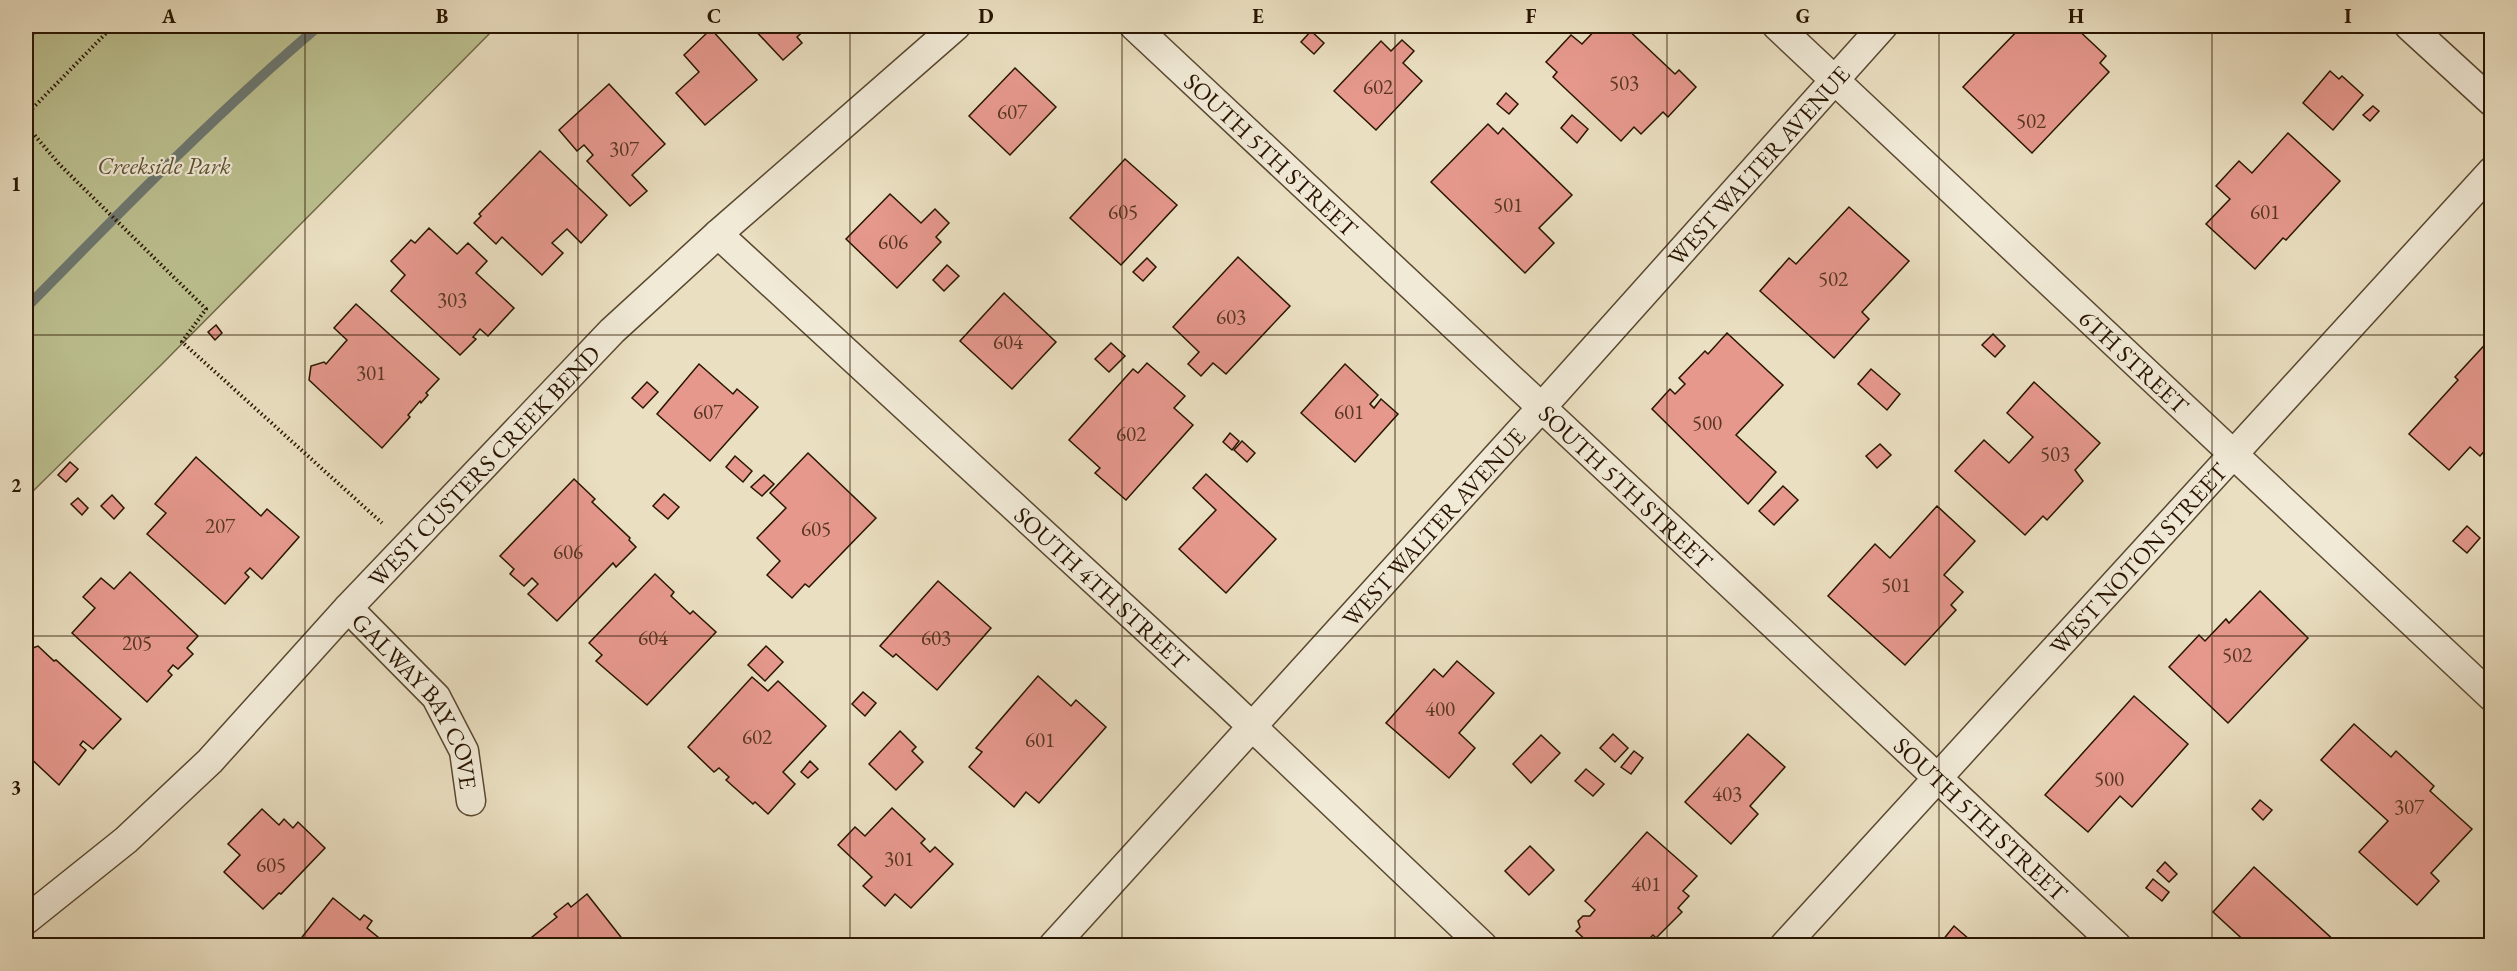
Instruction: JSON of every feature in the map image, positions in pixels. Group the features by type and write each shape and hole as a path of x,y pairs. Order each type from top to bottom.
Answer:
{"street":[{"name":"WEST CUSTERS CREEK BEND","path":"26,920 126,840 210,761 348,609 612,332 718,234 956,26"},
{"name":"SOUTH 5TH STREET","path":"1134,26 2117,945"},
{"name":"6TH STREET","path":"1777,26 2492,697"},
{"name":"WEST WALTER AVENUE","path":"1053,945 1541,408 1882,26"},
{"path":"2409,26 2492,102"},
{"name":"WEST NOTON STREET","path":"1784,945 2492,171"},
{"name":"SOUTH 4TH STREET","path":"718,234 1252,727 1483,945"},
{"name":"GALWAY BAY COVE","path":"348,609 436,697 464,752 471,801"}],"path":[{"path":"26,115 113,26"},
{"path":"26,125 59,164 206,309 182,342 382,523"}],"green space":[{"name":"Creekside Park","path":"42,26 497,26 26,498 26,42"}],"building":[{"path":"751,26 808,27 797,37 802,43 783,60"},
{"path":"1599,26 1624,26 1675,74 1679,70 1696,87 1668,117 1663,112 1641,134 1634,127 1621,141 1553,77 1557,72 1546,62 1571,35 1582,44"},
{"path":"2022,26 2074,26 2106,56 2100,63 2109,72 2032,153 1963,87"},
{"path":"711,29 757,80 705,125 676,93 699,72 684,55"},
{"path":"1311,31 1324,43 1314,54 1301,42"},
{"path":"1402,40 1414,51 1403,63 1422,81 1376,130 1334,91 1381,41 1391,51"},
{"path":"1015,68 1056,107 1010,155 969,116"},
{"path":"2330,71 2339,79 2342,76 2363,95 2333,130 2303,103"},
{"path":"609,84 665,144 632,175 647,191 630,206 587,161 593,155 584,145 577,151 559,130"},
{"path":"1506,93 1518,104 1509,114 1497,104"},
{"path":"2373,106 2379,111 2370,121 2363,115"},
{"path":"1572,115 1588,129 1577,143 1561,128"},
{"path":"1488,124 1498,134 1503,128 1572,195 1539,228 1554,243 1525,273 1431,182"},
{"path":"2288,133 2340,181 2286,240 2283,238 2255,269 2206,224 2230,199 2216,186 2239,161 2252,173"},
{"path":"540,151 607,215 581,243 567,229 552,243 563,253 542,275 502,237 496,244 474,223 481,216 479,214"},
{"path":"1125,159 1177,205 1121,265 1070,218"},
{"path":"890,194 921,223 935,209 949,223 936,237 941,242 897,288 846,239"},
{"path":"1849,207 1909,261 1862,312 1869,319 1834,358 1760,291 1789,258 1796,264"},
{"path":"429,228 457,254 468,243 487,261 476,273 514,308 488,336 480,329 473,337 476,339 460,355 391,291 405,275 391,261 411,240 415,243"},
{"path":"1238,257 1290,306 1226,374 1213,363 1201,376 1188,364 1199,352 1173,327"},
{"path":"1147,258 1156,267 1143,281 1133,272"},
{"path":"947,265 959,276 944,291 933,280"},
{"path":"1004,293 1056,342 1012,389 960,341"},
{"path":"356,304 439,379 426,393 428,395 408,415 410,417 382,448 309,380 311,366 324,362 326,364 347,340 334,328"},
{"path":"216,325 222,333 215,340 208,332"},
{"path":"1727,333 1783,385 1736,435 1776,472 1748,504 1652,409 1670,389 1675,394 1685,384 1679,378 1705,351 1708,354"},
{"path":"1993,334 2005,346 1995,357 1982,345"},
{"path":"2492,337 2492,443 2480,456 2470,447 2449,470 2409,434 2458,380 2455,377"},
{"path":"1111,343 1125,356 1109,372 1095,359"},
{"path":"1147,363 1185,396 1174,408 1193,425 1126,500 1095,473 1100,468 1069,440 1133,369 1138,373"},
{"path":"699,364 733,394 737,389 758,407 710,461 657,414"},
{"path":"1345,364 1378,395 1370,404 1374,408 1381,399 1398,414 1355,462 1301,413"},
{"path":"1871,369 1900,394 1887,410 1858,384"},
{"path":"647,382 658,392 643,408 632,398"},
{"path":"2034,382 2100,443 2075,470 2083,481 2047,520 2043,516 2025,535 1955,471 1984,440 2009,463 2033,437 2007,413"},
{"path":"1230,433 1239,441 1232,450 1223,442"},
{"path":"1242,441 1255,453 1247,462 1234,450"},
{"path":"1880,444 1891,455 1877,468 1866,456"},
{"path":"808,453 876,518 809,587 805,584 792,598 767,575 780,561 757,538 786,508 770,493"},
{"path":"735,456 752,471 743,482 726,467"},
{"path":"196,457 261,516 267,509 299,537 262,579 250,568 245,573 249,577 225,604 147,534 166,513 155,504"},
{"path":"70,462 78,469 66,482 58,475"},
{"path":"1206,474 1276,539 1226,593 1179,549 1216,510 1193,488"},
{"path":"764,475 774,484 762,496 751,487"},
{"path":"574,479 595,499 592,502 630,538 629,540 636,547 616,567 613,563 557,621 528,594 538,584 532,578 524,586 510,574 514,569 500,556"},
{"path":"1783,486 1798,500 1774,525 1759,511"},
{"path":"664,494 679,507 668,519 653,506"},
{"path":"112,495 124,508 114,519 101,506"},
{"path":"78,498 88,508 82,515 71,504"},
{"path":"1937,506 1975,541 1944,575 1963,592 1951,605 1956,610 1905,665 1828,596 1875,544 1890,558"},
{"path":"2467,526 2480,538 2467,553 2453,541"},
{"path":"130,572 198,636 187,648 193,654 178,669 173,665 168,671 172,675 147,702 72,633 95,608 83,597 101,578 114,589"},
{"path":"655,574 674,592 671,596 690,614 693,611 716,632 647,705 596,661 602,655 589,643"},
{"path":"938,581 991,628 937,690 896,654 893,657 880,646"},
{"path":"2260,591 2308,638 2228,723 2169,667 2199,635 2205,641 2226,619 2229,623"},
{"path":"38,646 121,719 93,749 83,741 80,745 86,750 59,785 26,754 26,653"},
{"path":"766,646 783,662 765,681 748,665"},
{"path":"1457,661 1494,693 1459,733 1475,748 1449,778 1386,723 1434,669 1443,677"},
{"path":"1038,676 1071,706 1076,700 1106,727 1039,803 1026,792 1014,807 969,767 982,752 976,748"},
{"path":"752,677 768,691 778,681 826,726 783,772 795,784 768,814 726,780 729,777 719,768 714,772 688,747"},
{"path":"863,692 876,703 865,716 852,704"},
{"path":"2134,696 2188,744 2132,807 2120,796 2088,832 2045,795"},
{"path":"2354,724 2391,757 2396,751 2434,786 2430,791 2472,829 2431,873 2439,881 2417,905 2359,852 2388,821 2321,760"},
{"path":"900,731 916,747 912,751 923,762 896,790 869,764"},
{"path":"1613,734 1628,748 1615,762 1600,748"},
{"path":"1748,734 1785,767 1750,806 1758,814 1731,844 1685,802"},
{"path":"1541,735 1560,753 1531,783 1513,764"},
{"path":"1634,751 1643,758 1631,774 1621,767"},
{"path":"810,761 818,769 808,778 801,772"},
{"path":"1586,769 1604,784 1593,796 1575,781"},
{"path":"2260,800 2272,810 2263,820 2252,809"},
{"path":"892,808 925,839 921,843 930,852 935,847 953,864 911,908 895,894 885,906 863,886 872,877 838,845 855,827 865,836"},
{"path":"262,809 279,825 284,819 293,828 298,822 325,848 281,894 279,893 263,909 224,872 240,855 228,844"},
{"path":"1647,832 1697,876 1683,891 1689,896 1678,908 1682,912 1656,938 1653,935 1647,941 1652,946 1592,946 1576,931 1580,927 1578,921 1583,916 1590,916 1595,910 1585,901"},
{"path":"1530,846 1554,870 1529,895 1505,871"},
{"path":"2165,862 2177,874 2169,882 2157,871"},
{"path":"2254,867 2338,944 2337,946 2250,946 2213,912"},
{"path":"2153,879 2169,892 2162,901 2146,888"},
{"path":"587,894 624,941 619,946 537,946 531,938 557,917 554,914 568,903 571,907"},
{"path":"333,898 360,920 364,915 372,921 367,928 389,946 295,946"},
{"path":"1954,926 1977,946 1938,946"}],"waterway":[{"path":"26,308 206,128 319,26"}]}
